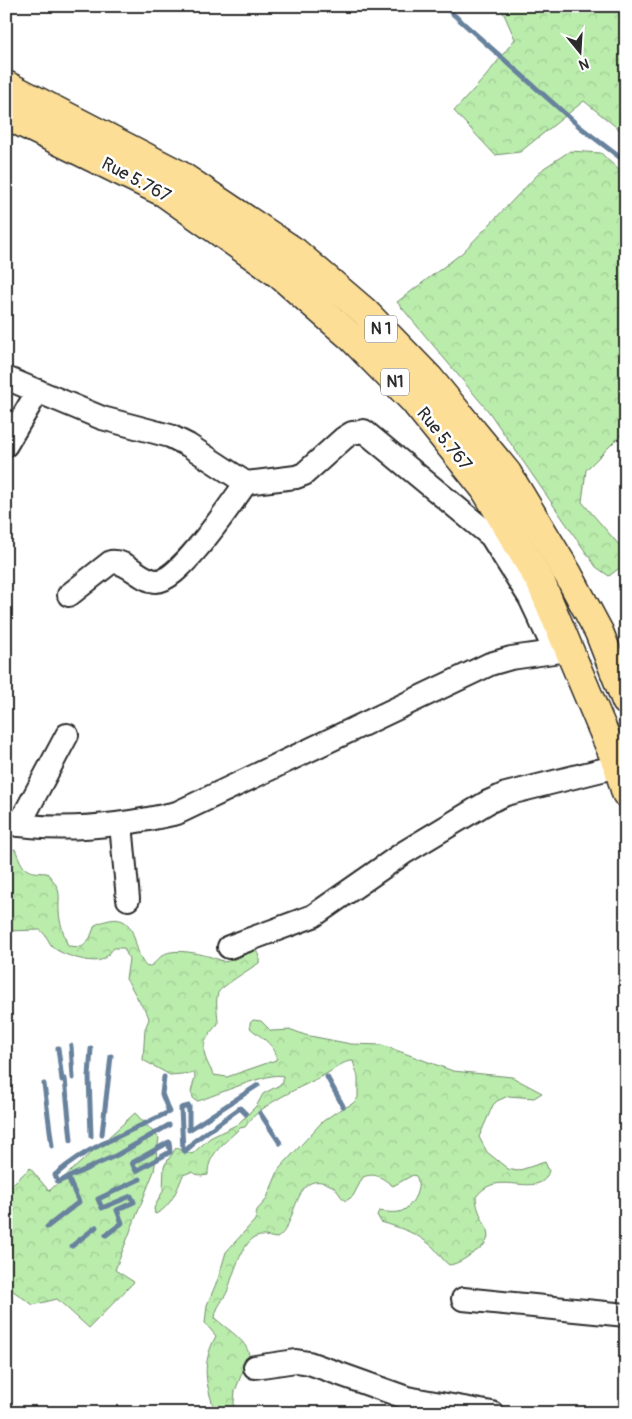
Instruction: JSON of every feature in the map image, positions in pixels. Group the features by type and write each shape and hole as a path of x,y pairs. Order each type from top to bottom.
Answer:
{"highway":[{"name":"N 1","path":"6,86 178,174 295,252 365,312 429,378 507,473 568,574 598,632 626,701"},
{"name":"Rue 5.767","path":"6,115 165,193 279,274 350,336 414,402 485,489 541,583 562,650 618,766 626,793"}],"street":[{"path":"6,378 102,418 170,436 188,445 246,483 296,478 304,474 344,438 352,433 364,431 491,536 562,650 511,658 490,664 177,813 121,824 51,828 13,824 67,735"},
{"path":"6,445 38,391"},
{"path":"69,595 111,562 122,563 150,580 157,581 166,578 196,551 246,483"},
{"path":"229,947 313,916 405,852 488,802 506,794 618,766"},
{"path":"121,824 128,899"},
{"path":"463,1298 626,1315"},
{"path":"255,1367 296,1362 309,1363 407,1398 492,1413"}],"green space":[{"path":"498,6 621,6 626,15 626,135 584,101 520,152 495,155 454,111 486,76 515,39 503,12"},
{"path":"570,151 601,153 626,177 626,430 586,470 582,502 626,553 626,563 609,576 596,567 489,412 397,302 462,253 544,168"},
{"path":"15,849 25,868 33,872 47,873 53,880 59,895 60,920 68,946 82,947 90,938 95,925 110,920 121,920 128,925 132,932 138,951 147,967 169,952 194,953 225,962 241,957 250,945 255,949 258,953 259,963 230,982 220,990 217,996 218,1024 208,1037 204,1048 206,1060 214,1075 227,1077 276,1060 276,1055 271,1046 250,1028 250,1023 253,1020 261,1021 271,1031 292,1030 305,1035 351,1044 382,1045 453,1071 512,1077 542,1093 534,1098 508,1096 497,1101 493,1105 479,1137 487,1152 508,1169 517,1171 545,1162 549,1171 547,1176 541,1182 532,1185 499,1183 483,1190 476,1197 477,1206 488,1235 487,1241 465,1259 449,1265 427,1242 409,1232 381,1222 377,1215 379,1211 399,1212 408,1207 417,1191 418,1181 416,1176 413,1175 393,1186 382,1178 372,1175 363,1177 353,1196 346,1201 330,1185 318,1182 309,1184 298,1200 284,1232 277,1238 259,1236 250,1241 245,1247 228,1290 217,1310 215,1318 244,1344 249,1355 235,1391 233,1413 216,1413 209,1393 206,1374 208,1356 216,1336 205,1323 207,1305 218,1279 226,1252 255,1220 257,1210 266,1200 279,1169 322,1122 352,1104 358,1098 358,1077 353,1061 342,1064 260,1111 245,1127 240,1128 218,1149 211,1161 208,1175 201,1176 191,1172 183,1175 169,1203 155,1214 154,1208 163,1191 164,1166 176,1148 192,1154 210,1138 238,1124 257,1105 263,1094 283,1083 283,1076 276,1075 255,1080 198,1101 194,1100 191,1092 195,1077 194,1073 170,1075 143,1060 145,1029 149,1019 126,979 129,959 124,948 114,948 99,961 86,960 58,951 40,930 6,931 6,851"},
{"path":"135,1113 159,1138 154,1171 115,1270 134,1282 89,1328 57,1299 33,1305 6,1286 6,1190 30,1168 49,1191"}],"waterway":[{"path":"444,6 580,127 626,162"},
{"path":"71,1046 73,1078"},
{"path":"58,1048 62,1080"},
{"path":"91,1049 89,1076 91,1136"},
{"path":"102,1134 111,1056"},
{"path":"102,1144 169,1112 162,1094 164,1077"},
{"path":"327,1077 343,1106"},
{"path":"65,1079 71,1140"},
{"path":"44,1084 52,1146"},
{"path":"183,1150 181,1108 189,1106 189,1130 258,1085"},
{"path":"185,1151 193,1142 240,1108 246,1114"},
{"path":"260,1113 280,1143"},
{"path":"102,1144 90,1150 55,1175 58,1182 117,1155 169,1125"},
{"path":"169,1142 170,1152 136,1171 132,1163 169,1142"},
{"path":"47,1227 79,1202 68,1178"},
{"path":"106,1235 122,1223 117,1210 134,1202 131,1196 102,1208 98,1199 140,1179"},
{"path":"72,1246 96,1227"}]}
